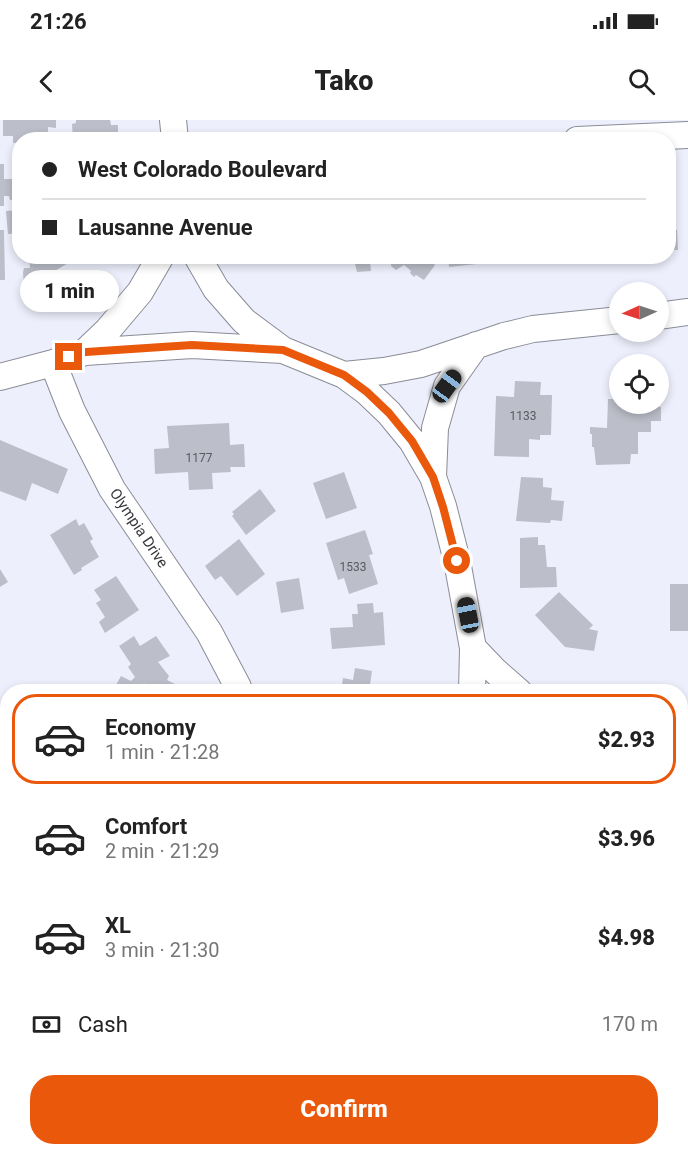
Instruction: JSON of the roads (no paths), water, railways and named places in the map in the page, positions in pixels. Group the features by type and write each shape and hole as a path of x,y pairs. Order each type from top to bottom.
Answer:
{"street":[{"path":"86,352 140,292 156,264"},
{"path":"202,264 216,289 244,321 283,350 344,375 367,392 389,413 412,441 433,477 457,561 473,648 472,684"},
{"path":"669,314 688,312"},
{"path":"344,375 421,364 533,329 609,321"},
{"path":"0,377 86,352 192,345 283,350"},
{"path":"433,477 435,428 447,386 476,345"},
{"name":"Olympia Drive","path":"53,363 72,411 112,489 209,632 236,684"},
{"path":"473,648 510,684"}]}
